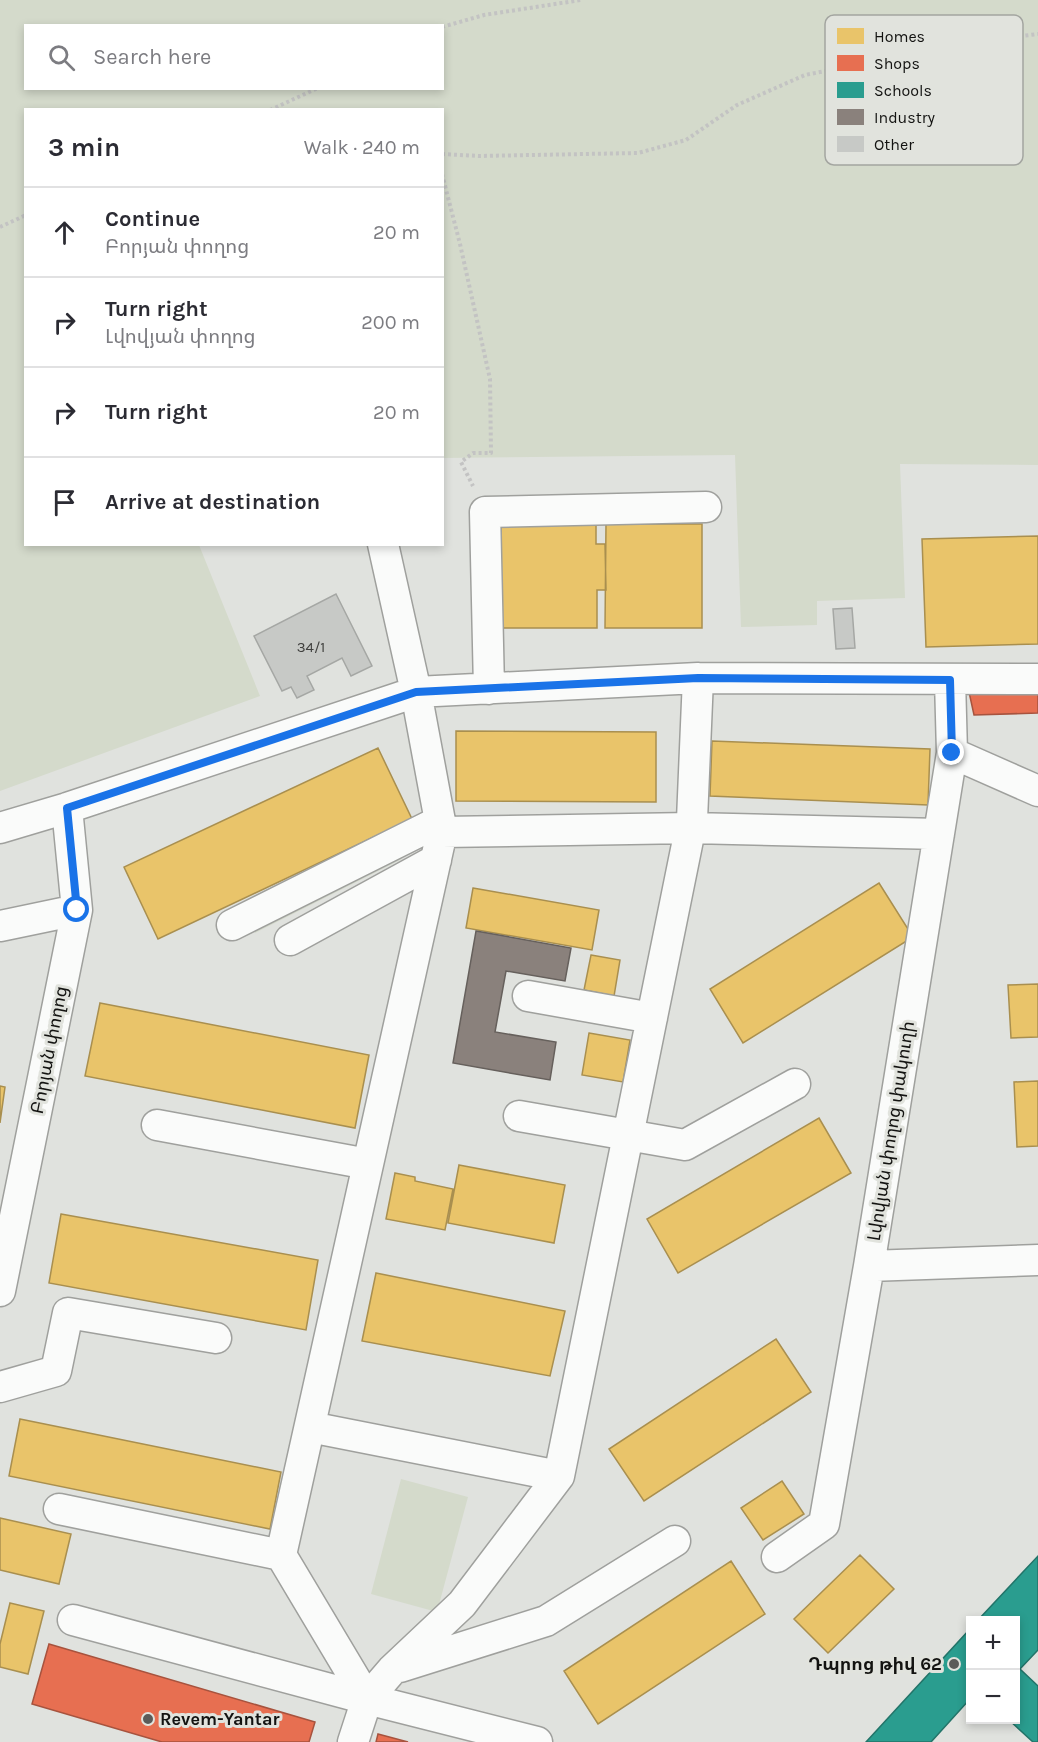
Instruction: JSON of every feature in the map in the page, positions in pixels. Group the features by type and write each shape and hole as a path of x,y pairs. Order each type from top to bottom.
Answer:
{"street":[{"path":"489,689 485,512 706,507"},
{"path":"367,1699 281,1555 439,838 416,692 383,546"},
{"path":"353,1742 367,1699 392,1670 462,1604 559,1476 691,828 698,678"},
{"path":"0,828 67,808 416,692 698,678 1038,679"},
{"name":"Լվովյան փողոց փակուղի","path":"777,1557 824,1524 869,1266 952,753 950,680"},
{"path":"952,753 1038,791"},
{"name":"Բորյան փողոց","path":"1,1279 77,910 67,808"},
{"path":"232,925 439,838 691,828 939,834"},
{"path":"290,940 439,838"},
{"path":"0,926 77,910"},
{"path":"528,996 652,1018"},
{"path":"519,1116 685,1145 795,1084"},
{"path":"157,1125 368,1164"},
{"path":"869,1266 1038,1260"},
{"path":"0,1387 56,1371 68,1313 216,1338"},
{"path":"310,1426 559,1476"},
{"path":"59,1509 281,1555"},
{"path":"392,1670 546,1622 675,1541"},
{"path":"73,1620 537,1742"}],"path":[{"path":"444,26 484,15 580,0"},
{"path":"1023,36 1038,34"},
{"path":"444,154 479,156 638,153 686,140 736,105 805,75 825,71"},
{"path":"274,108 314,90"},
{"path":"444,182 490,379 491,453 473,453 462,462 485,512"},
{"path":"0,227 24,216"}],"green space":[{"path":"0,0 1038,0 1038,465 900,464 905,598 817,601 817,625 741,627 735,455 444,458 444,108 24,108 24,546 199,546 260,696 0,791"},
{"path":"399,853 402,859 255,933 252,927"},
{"path":"401,1479 468,1497 437,1612 371,1594"}],"building: Homes":[{"path":"501,522 596,523 596,544 605,544 606,590 597,590 597,628 501,628"},
{"path":"606,524 702,524 702,628 605,628"},
{"path":"1038,536 1038,644 926,647 922,539"},
{"path":"456,731 656,732 656,802 456,801"},
{"path":"712,741 930,749 928,805 710,796"},
{"path":"378,748 412,819 158,939 124,867"},
{"path":"879,883 913,937 743,1043 710,989"},
{"path":"473,888 599,910 592,950 466,928"},
{"path":"591,955 620,960 614,996 584,990"},
{"path":"1038,984 1038,1037 1011,1038 1008,985"},
{"path":"100,1003 369,1055 355,1128 85,1076"},
{"path":"589,1033 630,1040 623,1082 582,1075"},
{"path":"1038,1081 1038,1146 1017,1147 1014,1082"},
{"path":"0,1086 5,1087 0,1123"},
{"path":"819,1118 851,1173 678,1273 647,1219"},
{"path":"459,1165 565,1185 554,1243 448,1223"},
{"path":"395,1173 415,1177 415,1181 453,1189 445,1230 386,1219"},
{"path":"61,1214 318,1260 306,1330 49,1283"},
{"path":"376,1273 565,1311 550,1376 362,1341"},
{"path":"776,1339 811,1392 644,1501 609,1449"},
{"path":"20,1419 281,1472 270,1529 9,1476"},
{"path":"782,1481 804,1514 763,1540 741,1508"},
{"path":"0,1518 71,1534 59,1584 0,1570"},
{"path":"860,1555 894,1589 828,1653 794,1619"},
{"path":"731,1561 765,1614 598,1724 564,1671"},
{"path":"10,1603 44,1611 28,1674 0,1667 0,1644"}],"building: Shops":[{"path":"1038,691 1038,713 974,715 969,692"},
{"path":"49,1644 315,1722 309,1742 162,1742 32,1704"},
{"path":"378,1734 408,1742 376,1742"}],"building: Schools":[{"name":"Դպրոց թիվ 62","path":"1038,1556 1038,1650 1020,1669 1020,1616 982,1616"},
{"name":"Դպրոց թիվ 62","path":"966,1633 966,1703 931,1742 866,1742"},
{"name":"Դպրոց թիվ 62","path":"1020,1669 1038,1686 1038,1742 1033,1742 1013,1724 1020,1724"}],"building: Industry":[{"path":"476,931 571,948 565,981 506,971 495,1032 556,1042 550,1080 453,1063"}],"building: Other":[{"path":"336,594 372,666 351,676 342,658 307,676 314,690 297,698 291,687 282,691 254,636"},
{"path":"852,608 855,648 836,649 833,609"}],"place":[{"name":"Դպրոց թիվ 62","path":"954,1664"},
{"name":"Revem-Yantar","path":"148,1719"}],"route":[{"path":"77,910 67,808 416,692 698,678 950,680 952,753"}]}
